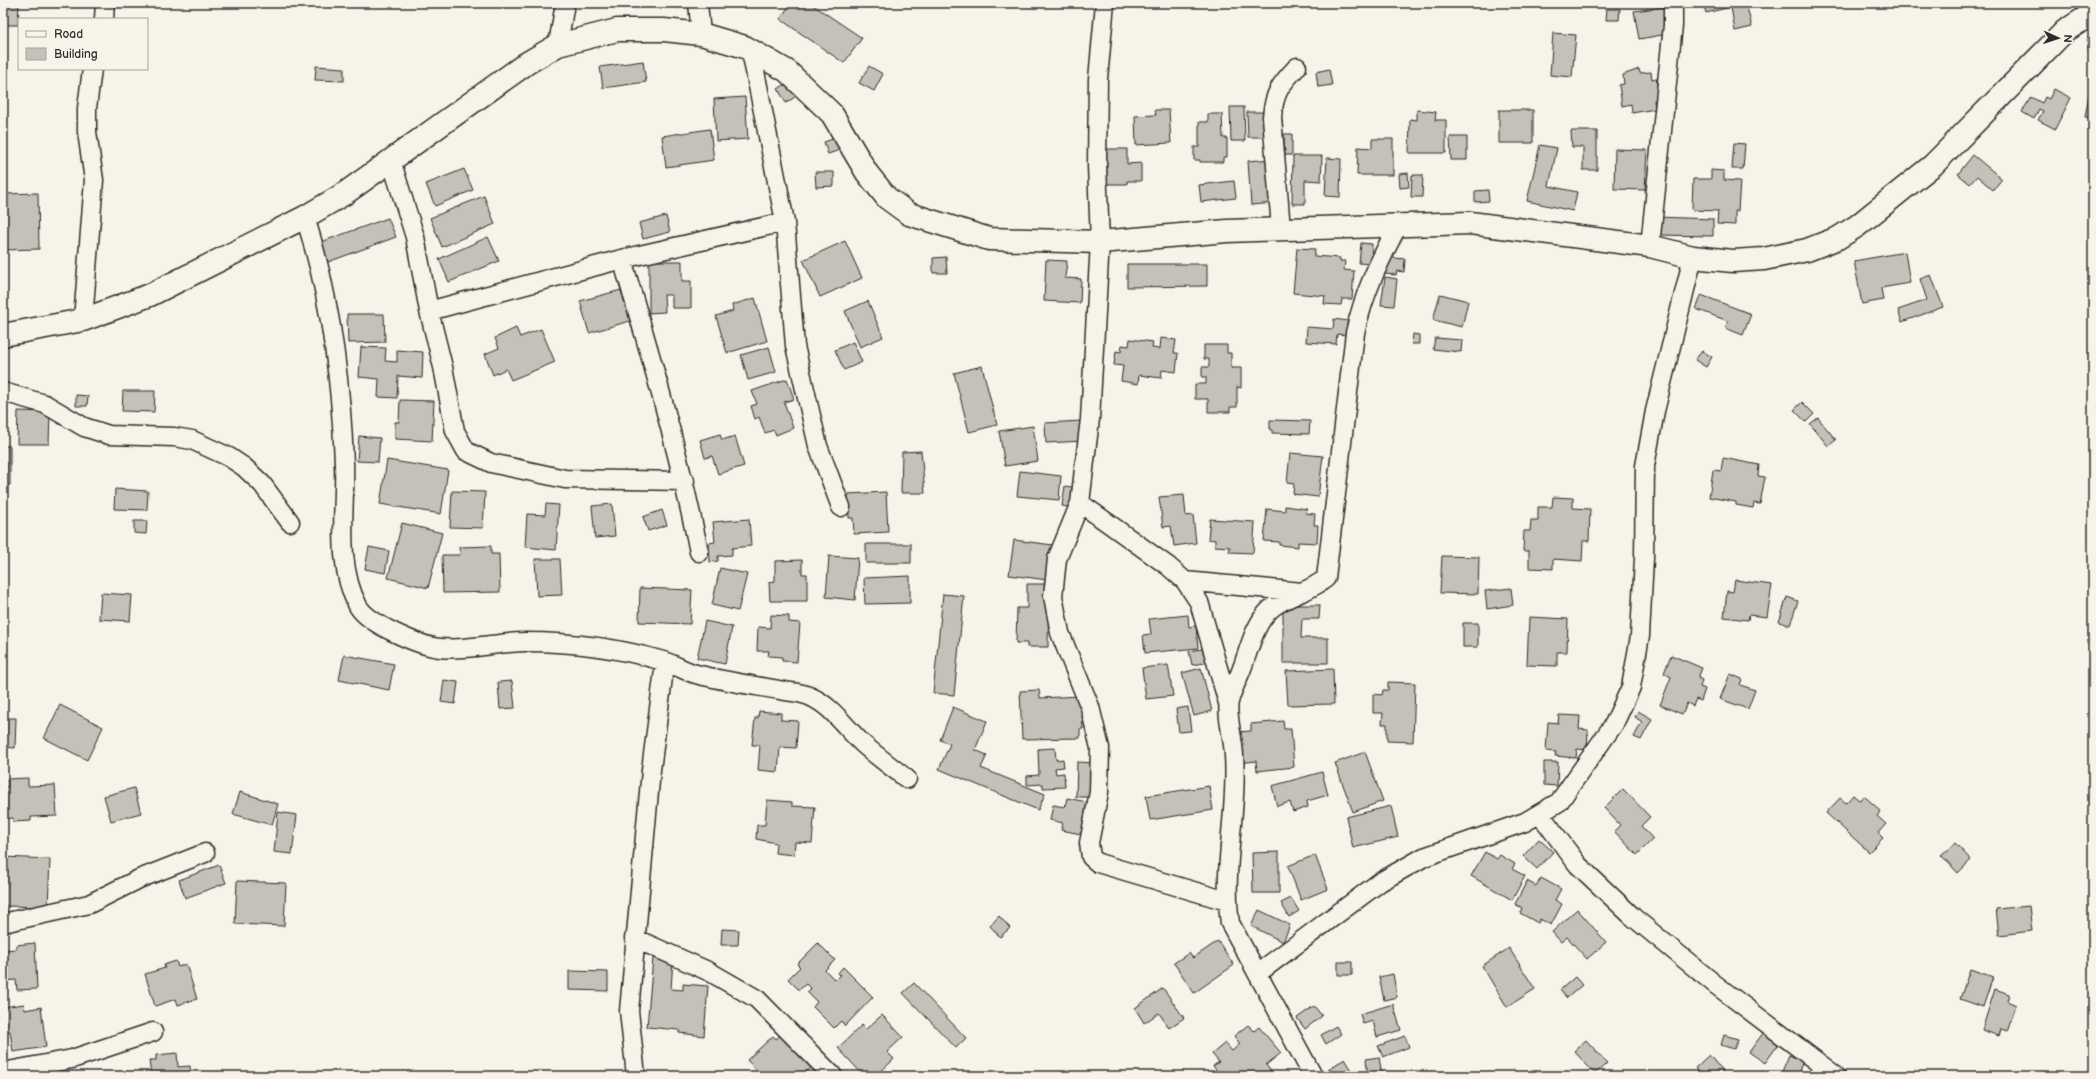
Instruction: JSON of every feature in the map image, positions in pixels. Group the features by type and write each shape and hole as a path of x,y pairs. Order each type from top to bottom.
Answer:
{"street":[{"path":"104,18 105,3"},
{"path":"558,44 565,3"},
{"path":"698,3 702,34"},
{"path":"1105,3 1098,79 1097,165 1100,242 1090,419 1080,503 1057,559 1053,596 1060,633 1090,707 1100,748 1098,792 1089,843 1091,857 1098,863 1227,901"},
{"path":"1650,246 1673,25 1673,3"},
{"path":"3,335 83,320 150,295 305,217 344,194 527,63 558,44 617,30 664,30 702,34 751,51 787,71 832,114 867,173 886,198 909,214 989,239 1100,242 1228,231 1470,223 1650,246 1693,257 1733,260 1764,259 1807,250 1838,238 1857,226 1933,165 2065,31 2093,13"},
{"path":"751,51 785,222 795,346 818,446 841,507"},
{"path":"1281,229 1272,116 1274,100 1280,86 1297,67"},
{"path":"83,320 94,180 87,120 88,87 92,70"},
{"path":"391,160 415,237 429,311 443,366 454,431 466,452 491,463 565,479 685,481"},
{"path":"305,217 318,256 336,367 344,462 345,560 347,578 359,608 378,623 406,640 439,648 466,648 523,642 578,644 616,650 665,662 693,674 807,695 825,705 840,718 862,744 907,779"},
{"path":"429,311 622,259 785,222"},
{"path":"1228,704 1264,616 1275,605 1317,586 1326,578 1359,312 1370,281 1398,225"},
{"path":"1258,973 1380,882 1424,857 1525,822 1559,802 1614,724 1631,687 1640,636 1644,558 1645,466 1654,411 1693,257"},
{"path":"622,259 660,384 685,481 699,552"},
{"path":"3,392 45,404 84,427 109,435 174,437 192,440 229,457 244,467 262,484 290,522"},
{"path":"1080,503 1168,566 1185,581 1199,602 1228,704 1234,757 1234,804 1227,901 1230,923 1313,1076"},
{"path":"1185,581 1302,592"},
{"path":"636,1076 629,1011 634,938 651,770 665,662"},
{"path":"1540,814 1578,865 1634,917 1716,985 1836,1076"},
{"path":"3,923 89,904 139,878 205,853"},
{"path":"634,938 710,972 757,999 833,1076"},
{"path":"3,1072 72,1059 153,1032"}],"building":[{"path":"3,3 19,3 18,25 3,25"},
{"path":"587,3 608,3 607,6 587,5"},
{"path":"642,3 679,3 679,8"},
{"path":"791,3 810,3 862,38 844,63 780,19"},
{"path":"1703,3 1746,3 1752,27 1735,31 1731,7 1706,13"},
{"path":"1664,7 1668,34 1639,39 1634,11"},
{"path":"1607,9 1620,9 1619,20 1606,20"},
{"path":"1553,33 1576,35 1572,77 1550,75"},
{"path":"2093,38 2093,52 2089,52 2087,39"},
{"path":"643,61 646,82 603,88 600,67"},
{"path":"316,66 344,68 344,81 315,80"},
{"path":"869,66 883,74 874,91 859,83"},
{"path":"1329,69 1332,85 1318,87 1316,72"},
{"path":"1639,69 1640,73 1651,72 1652,79 1656,78 1659,99 1654,100 1655,109 1632,113 1631,104 1622,106 1619,85 1624,84 1623,75"},
{"path":"790,81 798,95 786,103 778,89"},
{"path":"2054,89 2071,98 2055,129 2038,120 2043,111 2039,109 2034,119 2022,112 2031,97 2042,103 2045,97 2049,99"},
{"path":"2089,95 2093,96 2093,118 2085,117"},
{"path":"745,97 748,139 716,141 714,99"},
{"path":"1230,107 1244,107 1245,141 1231,141"},
{"path":"1155,110 1169,110 1171,143 1136,145 1135,116 1156,115"},
{"path":"1417,110 1436,112 1435,120 1446,120 1446,153 1409,153 1410,119 1417,120"},
{"path":"1499,110 1533,110 1533,143 1499,143"},
{"path":"1247,112 1269,112 1269,137 1248,137"},
{"path":"1208,114 1222,114 1223,138 1227,138 1227,157 1223,157 1223,162 1200,162 1200,160 1194,160 1194,147 1199,147 1199,122 1208,122"},
{"path":"710,129 714,160 666,167 662,136"},
{"path":"1571,131 1597,131 1597,170 1583,170 1583,147 1572,147"},
{"path":"1284,134 1292,134 1292,155 1284,155"},
{"path":"1450,137 1467,137 1467,160 1451,160"},
{"path":"836,138 840,150 828,154 824,142"},
{"path":"1372,139 1393,139 1393,175 1357,175 1358,147 1372,148"},
{"path":"1734,143 1745,144 1743,169 1732,169"},
{"path":"1540,145 1557,148 1549,186 1577,192 1573,211 1527,201"},
{"path":"1106,149 1127,149 1127,164 1141,163 1141,181 1127,181 1127,184 1106,184"},
{"path":"1615,149 1647,150 1645,190 1614,189"},
{"path":"1973,155 2002,179 1993,190 1977,176 1970,184 1958,174"},
{"path":"1293,156 1322,156 1321,181 1305,180 1305,204 1292,204"},
{"path":"1327,158 1341,159 1340,197 1325,196"},
{"path":"1272,159 1275,203 1251,205 1248,161"},
{"path":"464,169 473,190 435,206 426,184"},
{"path":"1711,170 1724,171 1724,180 1740,181 1738,211 1735,211 1735,225 1717,224 1718,211 1692,210 1693,179 1711,179"},
{"path":"815,172 834,172 834,186 816,187"},
{"path":"1408,173 1409,187 1400,188 1399,174"},
{"path":"1412,175 1423,175 1422,197 1411,197"},
{"path":"1234,181 1236,198 1201,202 1199,185"},
{"path":"1488,190 1489,201 1475,202 1475,191"},
{"path":"38,193 39,249 3,250 3,194"},
{"path":"484,196 495,224 442,247 430,218"},
{"path":"666,216 670,232 643,239 639,223"},
{"path":"1656,217 1713,219 1713,236 1656,235"},
{"path":"388,218 396,237 328,262 321,242"},
{"path":"488,237 499,261 449,282 439,259"},
{"path":"845,241 862,278 820,297 803,260"},
{"path":"1361,243 1372,244 1371,264 1359,263"},
{"path":"1297,248 1315,249 1314,256 1340,258 1340,261 1345,261 1344,270 1354,271 1352,299 1342,299 1341,305 1324,304 1325,296 1293,293"},
{"path":"1905,252 1910,283 1881,288 1883,300 1862,304 1854,261"},
{"path":"946,257 947,273 933,273 933,258"},
{"path":"1384,257 1405,259 1404,272 1397,271 1396,275 1383,274"},
{"path":"1046,260 1067,261 1065,278 1081,279 1080,303 1044,301"},
{"path":"649,261 682,261 682,281 691,281 691,308 672,308 672,295 664,295 665,312 649,313"},
{"path":"1127,264 1207,264 1207,286 1127,287"},
{"path":"1931,275 1943,307 1902,322 1898,310 1927,300 1920,279"},
{"path":"1385,277 1397,279 1394,306 1381,305"},
{"path":"625,289 633,320 589,333 580,301"},
{"path":"1440,294 1468,301 1462,327 1433,320"},
{"path":"1701,295 1751,314 1743,335 1725,328 1728,321 1696,309"},
{"path":"755,298 767,341 727,353 716,316 733,311 732,305"},
{"path":"868,301 883,337 860,347 845,311"},
{"path":"347,314 384,314 385,342 348,343"},
{"path":"1334,319 1348,321 1346,335 1337,334 1336,344 1306,342 1307,327 1333,329"},
{"path":"516,328 520,337 541,329 555,362 511,380 506,369 493,375 485,354 499,348 495,338"},
{"path":"1413,334 1419,335 1419,344 1412,344"},
{"path":"1161,338 1176,340 1174,353 1178,353 1176,372 1162,370 1161,378 1139,375 1138,384 1121,381 1123,366 1114,365 1116,351 1121,352 1122,345 1129,346 1130,339 1153,342 1152,348 1160,349"},
{"path":"1435,338 1462,340 1461,352 1433,349"},
{"path":"853,342 862,362 844,370 835,350"},
{"path":"1204,345 1227,345 1227,353 1231,353 1231,368 1241,368 1241,388 1237,387 1237,407 1230,407 1230,412 1208,412 1208,399 1195,399 1195,384 1206,384 1206,377 1202,377 1202,367 1209,367 1209,359 1204,359"},
{"path":"361,347 386,348 385,361 397,362 397,350 423,352 422,378 398,376 397,398 378,397 379,379 359,377"},
{"path":"769,347 776,372 748,380 741,355"},
{"path":"1702,351 1712,357 1706,367 1695,360"},
{"path":"982,366 997,425 969,432 954,373"},
{"path":"787,379 794,399 784,402 793,428 776,435 774,430 765,433 759,417 755,419 751,406 757,404 752,391"},
{"path":"123,391 155,391 154,412 122,411"},
{"path":"76,395 88,396 87,406 76,406"},
{"path":"400,400 434,401 432,441 395,439 395,422 399,422"},
{"path":"1802,402 1814,414 1806,422 1794,410"},
{"path":"18,411 50,412 49,444 17,444"},
{"path":"1818,418 1836,440 1828,446 1810,424"},
{"path":"1270,420 1310,421 1309,434 1272,433 1272,429 1270,429"},
{"path":"1082,421 1083,441 1046,443 1045,423"},
{"path":"1033,426 1038,461 1005,466 999,431"},
{"path":"720,434 722,440 735,436 744,466 718,474 712,456 705,458 700,440"},
{"path":"359,436 380,438 378,462 357,461"},
{"path":"3,446 10,446 10,485 3,485"},
{"path":"921,451 925,493 901,493 902,452"},
{"path":"1290,453 1323,456 1318,497 1293,494 1294,484 1287,483"},
{"path":"1723,458 1759,465 1758,476 1765,477 1760,504 1754,503 1753,508 1736,505 1736,502 1709,497 1713,470 1721,471"},
{"path":"387,460 448,470 441,514 380,504"},
{"path":"1020,471 1061,476 1059,500 1017,496"},
{"path":"1065,486 1077,488 1074,508 1062,506"},
{"path":"115,489 148,491 147,510 114,509"},
{"path":"452,491 485,492 483,528 450,527"},
{"path":"886,492 888,532 854,534 853,518 849,518 848,494"},
{"path":"1184,495 1186,516 1193,515 1196,543 1174,546 1171,526 1163,527 1159,497"},
{"path":"1553,497 1573,498 1573,508 1590,509 1589,541 1583,541 1582,561 1553,559 1553,569 1529,568 1529,551 1523,551 1524,531 1530,531 1531,520 1538,520 1538,507 1552,507"},
{"path":"546,504 559,505 556,550 525,547 527,514 545,515"},
{"path":"612,504 615,536 595,538 592,506"},
{"path":"1285,506 1307,509 1306,513 1315,514 1314,525 1318,525 1317,543 1298,542 1298,547 1279,545 1279,542 1264,541 1267,509 1285,511"},
{"path":"662,510 667,525 648,531 643,517"},
{"path":"749,519 751,546 732,548 732,555 718,556 718,561 710,562 709,543 715,542 713,522"},
{"path":"1210,519 1255,522 1253,553 1229,552 1230,547 1215,546 1215,540 1208,539"},
{"path":"134,521 147,521 146,534 134,533"},
{"path":"402,523 442,533 428,588 388,578"},
{"path":"1014,540 1053,545 1048,580 1009,575"},
{"path":"866,544 911,544 911,563 866,563"},
{"path":"491,546 491,554 499,554 500,592 443,593 442,555 460,555 459,547"},
{"path":"369,547 389,551 385,573 365,569"},
{"path":"829,556 858,558 855,600 826,597"},
{"path":"1442,556 1479,557 1478,594 1440,593"},
{"path":"535,559 560,559 562,595 537,596"},
{"path":"802,560 802,574 807,574 807,601 770,601 769,582 775,581 775,561"},
{"path":"720,568 747,574 738,611 712,605"},
{"path":"910,576 910,603 865,604 864,578"},
{"path":"1735,580 1772,585 1767,617 1749,615 1748,620 1724,617 1727,591 1733,592"},
{"path":"1027,584 1049,584 1048,647 1027,647 1027,643 1016,643 1017,608 1027,608"},
{"path":"640,588 692,590 690,624 639,622"},
{"path":"1511,588 1513,605 1487,609 1485,591"},
{"path":"101,593 132,595 130,621 99,619"},
{"path":"943,594 964,596 954,695 933,693"},
{"path":"1787,597 1798,601 1790,625 1779,622"},
{"path":"1283,605 1320,605 1319,619 1302,619 1301,638 1328,638 1328,663 1283,663"},
{"path":"771,615 789,616 789,622 800,623 797,662 782,661 782,657 768,656 769,651 757,651 758,627 770,628"},
{"path":"1188,615 1189,627 1196,626 1198,648 1145,653 1143,635 1151,634 1149,619"},
{"path":"1529,617 1568,619 1567,652 1557,652 1557,666 1527,665"},
{"path":"705,621 732,627 725,664 697,658"},
{"path":"1463,623 1478,623 1478,647 1463,647"},
{"path":"1208,648 1210,662 1192,665 1189,651"},
{"path":"344,655 394,664 389,690 339,680"},
{"path":"1671,655 1702,668 1698,678 1702,680 1700,687 1705,689 1701,701 1696,699 1693,706 1687,703 1682,714 1660,705 1671,677 1664,673"},
{"path":"1168,665 1173,696 1146,699 1142,668"},
{"path":"1201,668 1212,711 1194,716 1182,673"},
{"path":"1333,669 1334,704 1288,705 1286,671"},
{"path":"1730,674 1742,679 1740,685 1755,690 1748,709 1720,699"},
{"path":"444,680 458,682 455,704 441,702"},
{"path":"512,681 515,708 500,709 498,682"},
{"path":"1388,682 1415,683 1413,742 1387,741 1387,724 1382,724 1383,713 1373,713 1373,694 1382,695 1383,690 1388,690"},
{"path":"1039,690 1040,698 1081,696 1083,729 1080,729 1080,738 1022,739 1020,691"},
{"path":"60,705 103,727 87,760 44,738"},
{"path":"953,707 987,721 975,750 987,755 981,768 1045,794 1038,810 939,769 950,744 940,740"},
{"path":"1188,707 1191,731 1179,732 1176,709"},
{"path":"759,711 781,713 781,720 798,721 796,748 780,747 778,772 758,770 760,745 752,745 755,718 758,718"},
{"path":"1638,711 1652,719 1641,740 1634,737 1642,722 1635,717"},
{"path":"1559,715 1580,716 1579,729 1588,730 1587,750 1577,749 1576,758 1555,756 1556,752 1546,751 1548,722 1558,723"},
{"path":"3,718 16,718 15,748 3,747"},
{"path":"1283,721 1284,729 1291,729 1294,767 1257,771 1256,761 1238,763 1236,732 1251,731 1251,724"},
{"path":"1055,748 1056,760 1063,759 1064,767 1055,768 1056,774 1064,773 1065,787 1043,788 1043,784 1027,785 1027,776 1039,775 1038,749"},
{"path":"1365,752 1383,801 1353,812 1335,763"},
{"path":"1077,762 1095,763 1090,797 1076,797"},
{"path":"1544,762 1558,762 1557,786 1544,785"},
{"path":"1322,772 1328,795 1307,801 1308,807 1293,812 1290,802 1277,806 1272,786"},
{"path":"28,778 28,786 55,785 57,816 31,817 31,821 13,822 13,818 3,819 3,787 8,787 7,779"},
{"path":"1209,786 1213,810 1150,820 1146,796"},
{"path":"134,788 141,813 111,821 104,796"},
{"path":"1623,789 1650,817 1641,826 1653,839 1637,855 1614,831 1620,825 1604,808"},
{"path":"240,792 278,804 272,825 233,814"},
{"path":"1853,795 1860,801 1864,796 1881,811 1877,816 1886,824 1878,833 1883,838 1869,852 1826,813 1840,798 1846,803"},
{"path":"1067,798 1087,802 1081,834 1061,830 1063,823 1050,820 1053,805 1065,807"},
{"path":"767,800 792,802 792,806 815,807 812,843 795,842 794,855 775,853 776,843 756,839 757,825 765,825"},
{"path":"1391,806 1398,837 1353,848 1346,817"},
{"path":"278,812 297,815 292,854 274,852"},
{"path":"1539,839 1553,852 1537,869 1523,856"},
{"path":"1955,843 1971,860 1958,873 1941,855"},
{"path":"1279,852 1279,893 1253,893 1252,853"},
{"path":"1485,852 1497,859 1500,855 1515,864 1512,869 1525,876 1512,900 1471,876"},
{"path":"1315,855 1328,889 1301,900 1288,866"},
{"path":"3,857 50,859 48,907 3,906"},
{"path":"219,865 226,883 185,898 179,880"},
{"path":"1541,878 1561,889 1555,900 1562,904 1551,925 1540,919 1538,923 1520,913 1522,908 1515,904 1527,881 1536,886"},
{"path":"237,881 286,883 284,926 235,924"},
{"path":"1291,898 1299,911 1289,917 1281,903"},
{"path":"2029,906 2032,931 1999,935 1996,909"},
{"path":"1577,909 1606,942 1587,959 1567,937 1561,942 1552,932"},
{"path":"1259,910 1290,925 1283,942 1251,926"},
{"path":"999,916 1010,928 1000,937 990,926"},
{"path":"722,929 739,930 738,945 721,945"},
{"path":"1218,941 1234,965 1194,993 1174,963 1189,953 1193,958"},
{"path":"35,943 37,989 17,990 16,980 3,981 3,950 16,949 16,945"},
{"path":"818,943 835,960 825,970 835,980 840,975 838,973 843,967 873,997 845,1026 841,1021 834,1028 813,1007 817,1002 807,992 811,989 806,984 799,990 788,979 800,967 797,964"},
{"path":"1509,948 1535,989 1507,1007 1482,966"},
{"path":"653,958 673,959 671,989 683,990 683,984 708,986 704,1036 679,1033 679,1030 647,1027"},
{"path":"176,961 178,967 186,964 197,999 178,1005 176,999 155,1006 145,974 165,968 164,965"},
{"path":"1338,962 1352,962 1352,975 1338,975"},
{"path":"1970,969 1993,977 1983,1007 1960,999"},
{"path":"569,971 608,972 608,991 569,990"},
{"path":"1393,974 1397,997 1384,1000 1379,977"},
{"path":"1575,977 1582,985 1567,998 1560,990"},
{"path":"914,983 966,1038 956,1048 903,993"},
{"path":"1163,988 1184,1018 1169,1028 1159,1013 1144,1023 1135,1008"},
{"path":"1995,989 2009,994 2007,1001 2016,1005 2007,1031 2001,1029 1999,1036 1982,1030"},
{"path":"24,1004 25,1010 41,1007 46,1047 13,1052 10,1031 3,1032 3,1007"},
{"path":"1393,1004 1401,1030 1377,1037 1373,1021 1363,1024 1360,1014"},
{"path":"1314,1006 1322,1016 1305,1029 1297,1018"},
{"path":"882,1015 903,1037 887,1052 894,1059 876,1076 864,1076 838,1048 862,1025 866,1029"},
{"path":"1248,1025 1254,1031 1259,1027 1281,1053 1266,1065 1272,1073 1268,1076 1221,1076 1213,1066 1219,1062 1212,1054 1225,1043 1232,1051 1240,1044 1234,1036"},
{"path":"1336,1026 1341,1034 1326,1044 1321,1035"},
{"path":"1767,1028 1782,1039 1765,1063 1749,1052"},
{"path":"783,1033 813,1066 802,1076 775,1074 762,1076 747,1060 773,1036 776,1039"},
{"path":"1724,1035 1738,1039 1734,1049 1721,1045"},
{"path":"1405,1036 1409,1047 1383,1057 1378,1046"},
{"path":"1586,1040 1607,1063 1595,1074 1574,1051"},
{"path":"177,1053 178,1067 190,1066 191,1076 151,1076 149,1060 156,1060 156,1055"},
{"path":"1709,1055 1725,1074 1722,1076 1702,1076 1695,1068"},
{"path":"1789,1055 1803,1061 1797,1076 1780,1076"},
{"path":"1379,1057 1382,1076 1368,1076 1366,1059"},
{"path":"1345,1059 1353,1072 1346,1076 1332,1076 1328,1069"},
{"path":"61,1075 96,1076 61,1076"}]}
